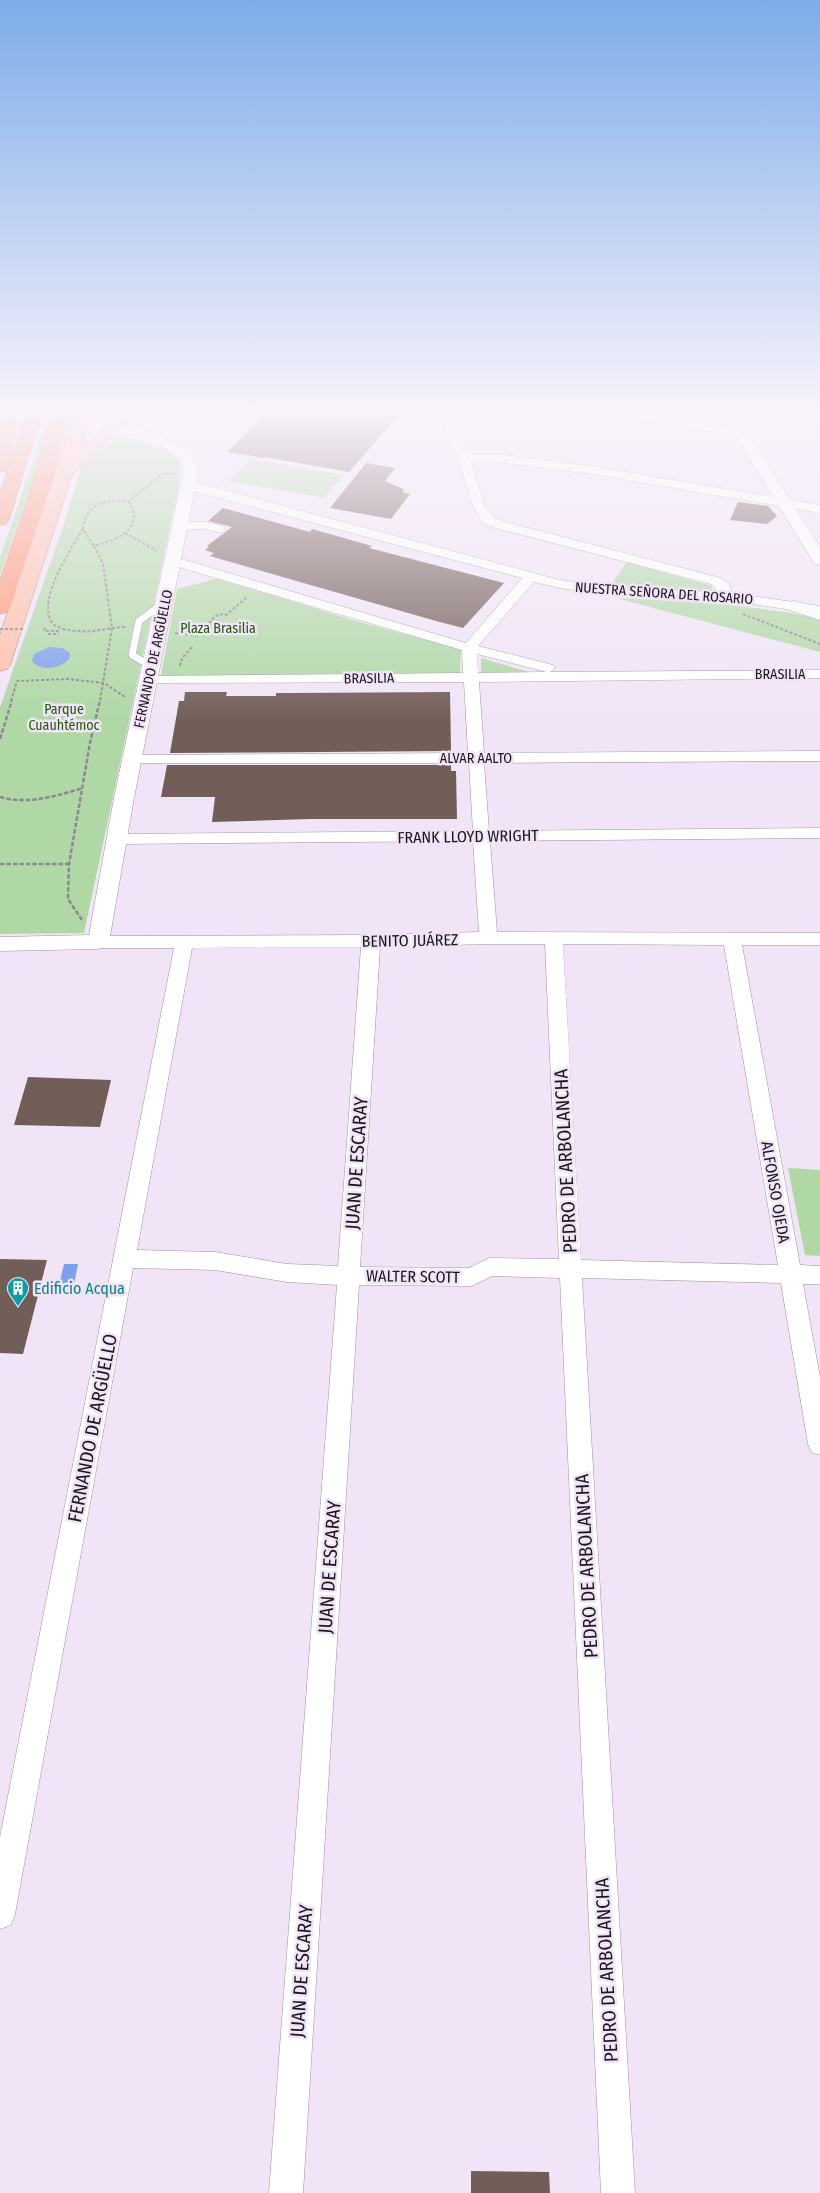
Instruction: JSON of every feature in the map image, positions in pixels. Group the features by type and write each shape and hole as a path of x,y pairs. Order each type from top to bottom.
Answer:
{"highway":[{"path":"0,608 31,516"}],"main road":[{"path":"0,665 50,516"}],"street":[{"name":"FERNANDO DE ARGÜELLO","path":"99,936 116,839 182,516"},
{"name":"NUESTRA SEÑORA DEL ROSARIO","path":"306,516 559,584 616,592 724,596 820,610"},
{"path":"486,516 494,522 716,581 725,588 724,596"},
{"path":"793,516 820,560"},
{"name":"BRASILIA","path":"173,561 469,648 539,666 589,675"},
{"path":"488,938 469,648 531,577"},
{"path":"795,606 820,615"},
{"name":"BRASILIA","path":"150,673 175,680 820,674"},
{"name":"ALVAR AALTO","path":"133,760 820,756"},
{"name":"FRANK LLOYD WRIGHT","path":"116,839 820,833"},
{"name":"BENITO JUÁREZ","path":"0,944 99,936 184,942 488,938 820,939"},
{"name":"PEDRO DE ARBOLANCHA","path":"554,938 618,2193"},
{"name":"ALFONSO OJEDA","path":"732,940 820,1444"},
{"name":"JUAN DE ESCARAY","path":"286,2193 371,941"},
{"name":"FERNANDO DE ARGÜELLO","path":"0,1914 184,942"},
{"name":"WALTER SCOTT","path":"125,1259 214,1261 287,1272 349,1276 472,1277 489,1267 820,1275"}],"lane":[{"path":"180,527 202,525 221,529"}],"path":[{"path":"84,516 83,529 64,562 48,597 51,621 56,625 85,632 96,632 112,628"},
{"path":"94,546 125,533 132,525 135,516"},
{"path":"83,529 103,564 112,628 104,683 90,743 69,864 68,898 82,921 99,936"},
{"path":"125,533 173,561"},
{"path":"207,628 215,617 219,614 226,616 260,586"},
{"path":"724,596 744,615 820,642"},
{"path":"0,629 25,628"},
{"path":"45,628 44,631 60,633 48,634"},
{"path":"175,680 182,658 194,646"},
{"path":"0,739 17,682 68,679 104,683 122,696 145,700"},
{"path":"0,798 10,801 33,802 83,788"},
{"path":"0,864 69,864"}],"green space":[{"path":"14,516 21,516 0,575 0,558"},
{"name":"Parque Cuauhtémoc","path":"66,516 172,516 84,933 0,934 0,707"},
{"path":"627,562 712,586 712,592 609,587"},
{"name":"Plaza Brasilia","path":"219,578 359,622 461,649 460,673 161,676 177,589"},
{"path":"616,598 718,604 820,618 820,652"},
{"path":"481,658 532,673 481,674"},
{"path":"788,1168 820,1170 820,1256 805,1255"}],"water":[{"path":"49,647 62,648 70,653 69,659 61,665 50,668 40,667 32,661 34,654"},
{"path":"64,1264 78,1264 73,1289 58,1289"}],"building":[{"path":"213,516 253,516 310,532 312,529 372,546 369,548 504,583 463,628 210,556 214,553 205,550 209,547 207,546 232,527 208,521"},
{"path":"376,516 393,516 391,519"},
{"path":"732,516 777,516 767,524 730,520"},
{"path":"185,692 227,692 226,696 276,696 276,693 450,692 451,751 170,753 179,701 184,701"},
{"path":"167,765 451,765 451,771 456,771 457,819 310,819 212,822 215,797 161,797"},
{"path":"28,1077 111,1080 100,1127 14,1125"},
{"name":"Edificio Acqua","path":"0,1259 47,1260 23,1354 0,1353"},
{"path":"471,2171 549,2172 550,2193 471,2193"}],"place":[{"name":"Edificio Acqua","path":"18,1307"}]}
